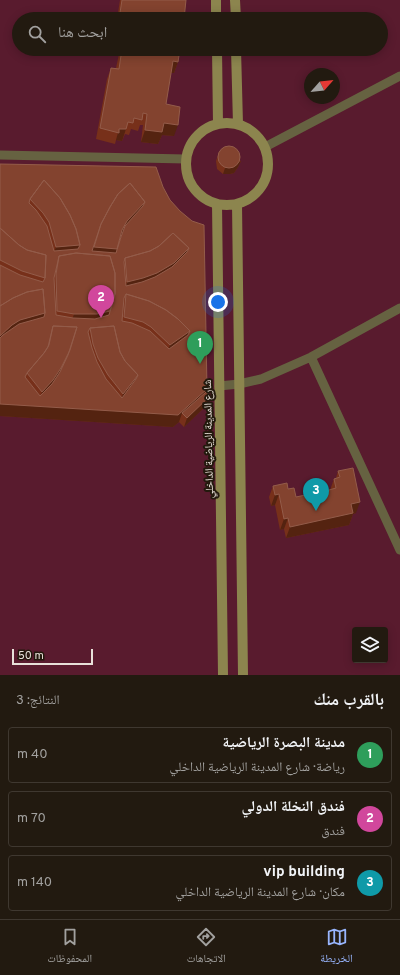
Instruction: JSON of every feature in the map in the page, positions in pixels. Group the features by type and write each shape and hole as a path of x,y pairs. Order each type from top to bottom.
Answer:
{"street":[{"path":"216,0 216,12"},
{"path":"235,0 236,12"},
{"path":"216,56 218,124"},
{"path":"236,56 238,124"},
{"path":"265,147 400,76"},
{"path":"228,122 238,124 254,133 265,147 268,161 267,175 260,188 250,198 237,204 217,204 206,199 197,192 190,182 186,159 196,136 206,128 228,122"},
{"path":"0,155 186,159"},
{"name":"شارع المدينة الرياضية الداخلي","path":"217,204 223,675"},
{"path":"237,204 243,675"},
{"path":"219,386 239,384 261,379 311,357 400,308"},
{"path":"311,357 399,546"}],"shaded area":[{"path":"0,0 400,0 400,675 0,675"}],"building":[{"path":"122,0 186,0 185,12 120,12"},
{"path":"121,56 179,56 178,62 173,61 166,104 180,107 178,125 164,123 162,132 145,130 147,114 143,113 142,120 134,118 133,123 128,122 126,129 119,129 119,133 100,128 111,68 119,69"},
{"path":"229,146 237,149 240,157 237,165 229,168 221,165 218,157 221,149"},
{"path":"0,164 156,167 163,187 170,200 192,221 204,225 207,389 178,415 0,404 0,338 19,324 44,317 45,313 43,289 27,292 0,306 0,265 20,275 43,282 45,278 46,255 27,250 0,228","holes":["44,180 60,198 70,215 76,229 80,245 78,249 54,251 47,226 29,203 30,199","130,183 145,202 125,226 116,253 92,251 101,224 118,194","173,233 189,248 172,267 155,277 126,286 125,258 150,251 159,246","76,253 110,256 115,273 115,294 109,315 95,319 73,318 56,315 54,278 59,256","126,294 149,301 166,310 190,331 188,335 169,349 150,331 132,323 122,321 124,298","53,326 77,327 68,355 60,372 52,384 40,396 25,377 48,347","114,326 120,352 125,361 138,375 122,398 106,379 97,362 88,332 90,328"]},
{"path":"44,180 60,198 70,215 76,229 80,245 56,247 49,222 30,199"},
{"path":"130,183 145,202 127,221 122,230 117,249 94,247 101,224 110,207 118,194"},
{"path":"0,228 27,250 46,255 45,278 22,271 0,260"},
{"path":"173,233 189,248 174,263 157,273 127,282 125,258 150,251 159,246"},
{"path":"76,253 110,256 115,273 115,294 110,311 97,314 74,314 57,311 56,274 59,256"},
{"path":"43,289 45,313 20,320 0,336 0,306 27,292"},
{"path":"126,294 149,301 166,310 190,331 170,345 151,327 143,322 124,317"},
{"path":"53,326 77,327 70,350 61,368 42,392 27,373 49,345"},
{"path":"114,326 120,352 125,361 138,375 123,394 108,375 98,358 93,344 90,328"},
{"path":"206,392 210,396 187,418 182,413"},
{"path":"353,468 360,502 351,504 353,513 290,527 288,518 284,519 279,494 275,495 273,486 287,483 288,489 294,488 296,497 310,494 309,490 321,488 322,492 336,488 334,479 340,477 338,471"}],"place":[{"name":"فندق النخلة الدولي","path":"101,318"},
{"name":"مدينة البصرة الرياضية","path":"200,364"},
{"name":"vip building","path":"316,511"}]}
